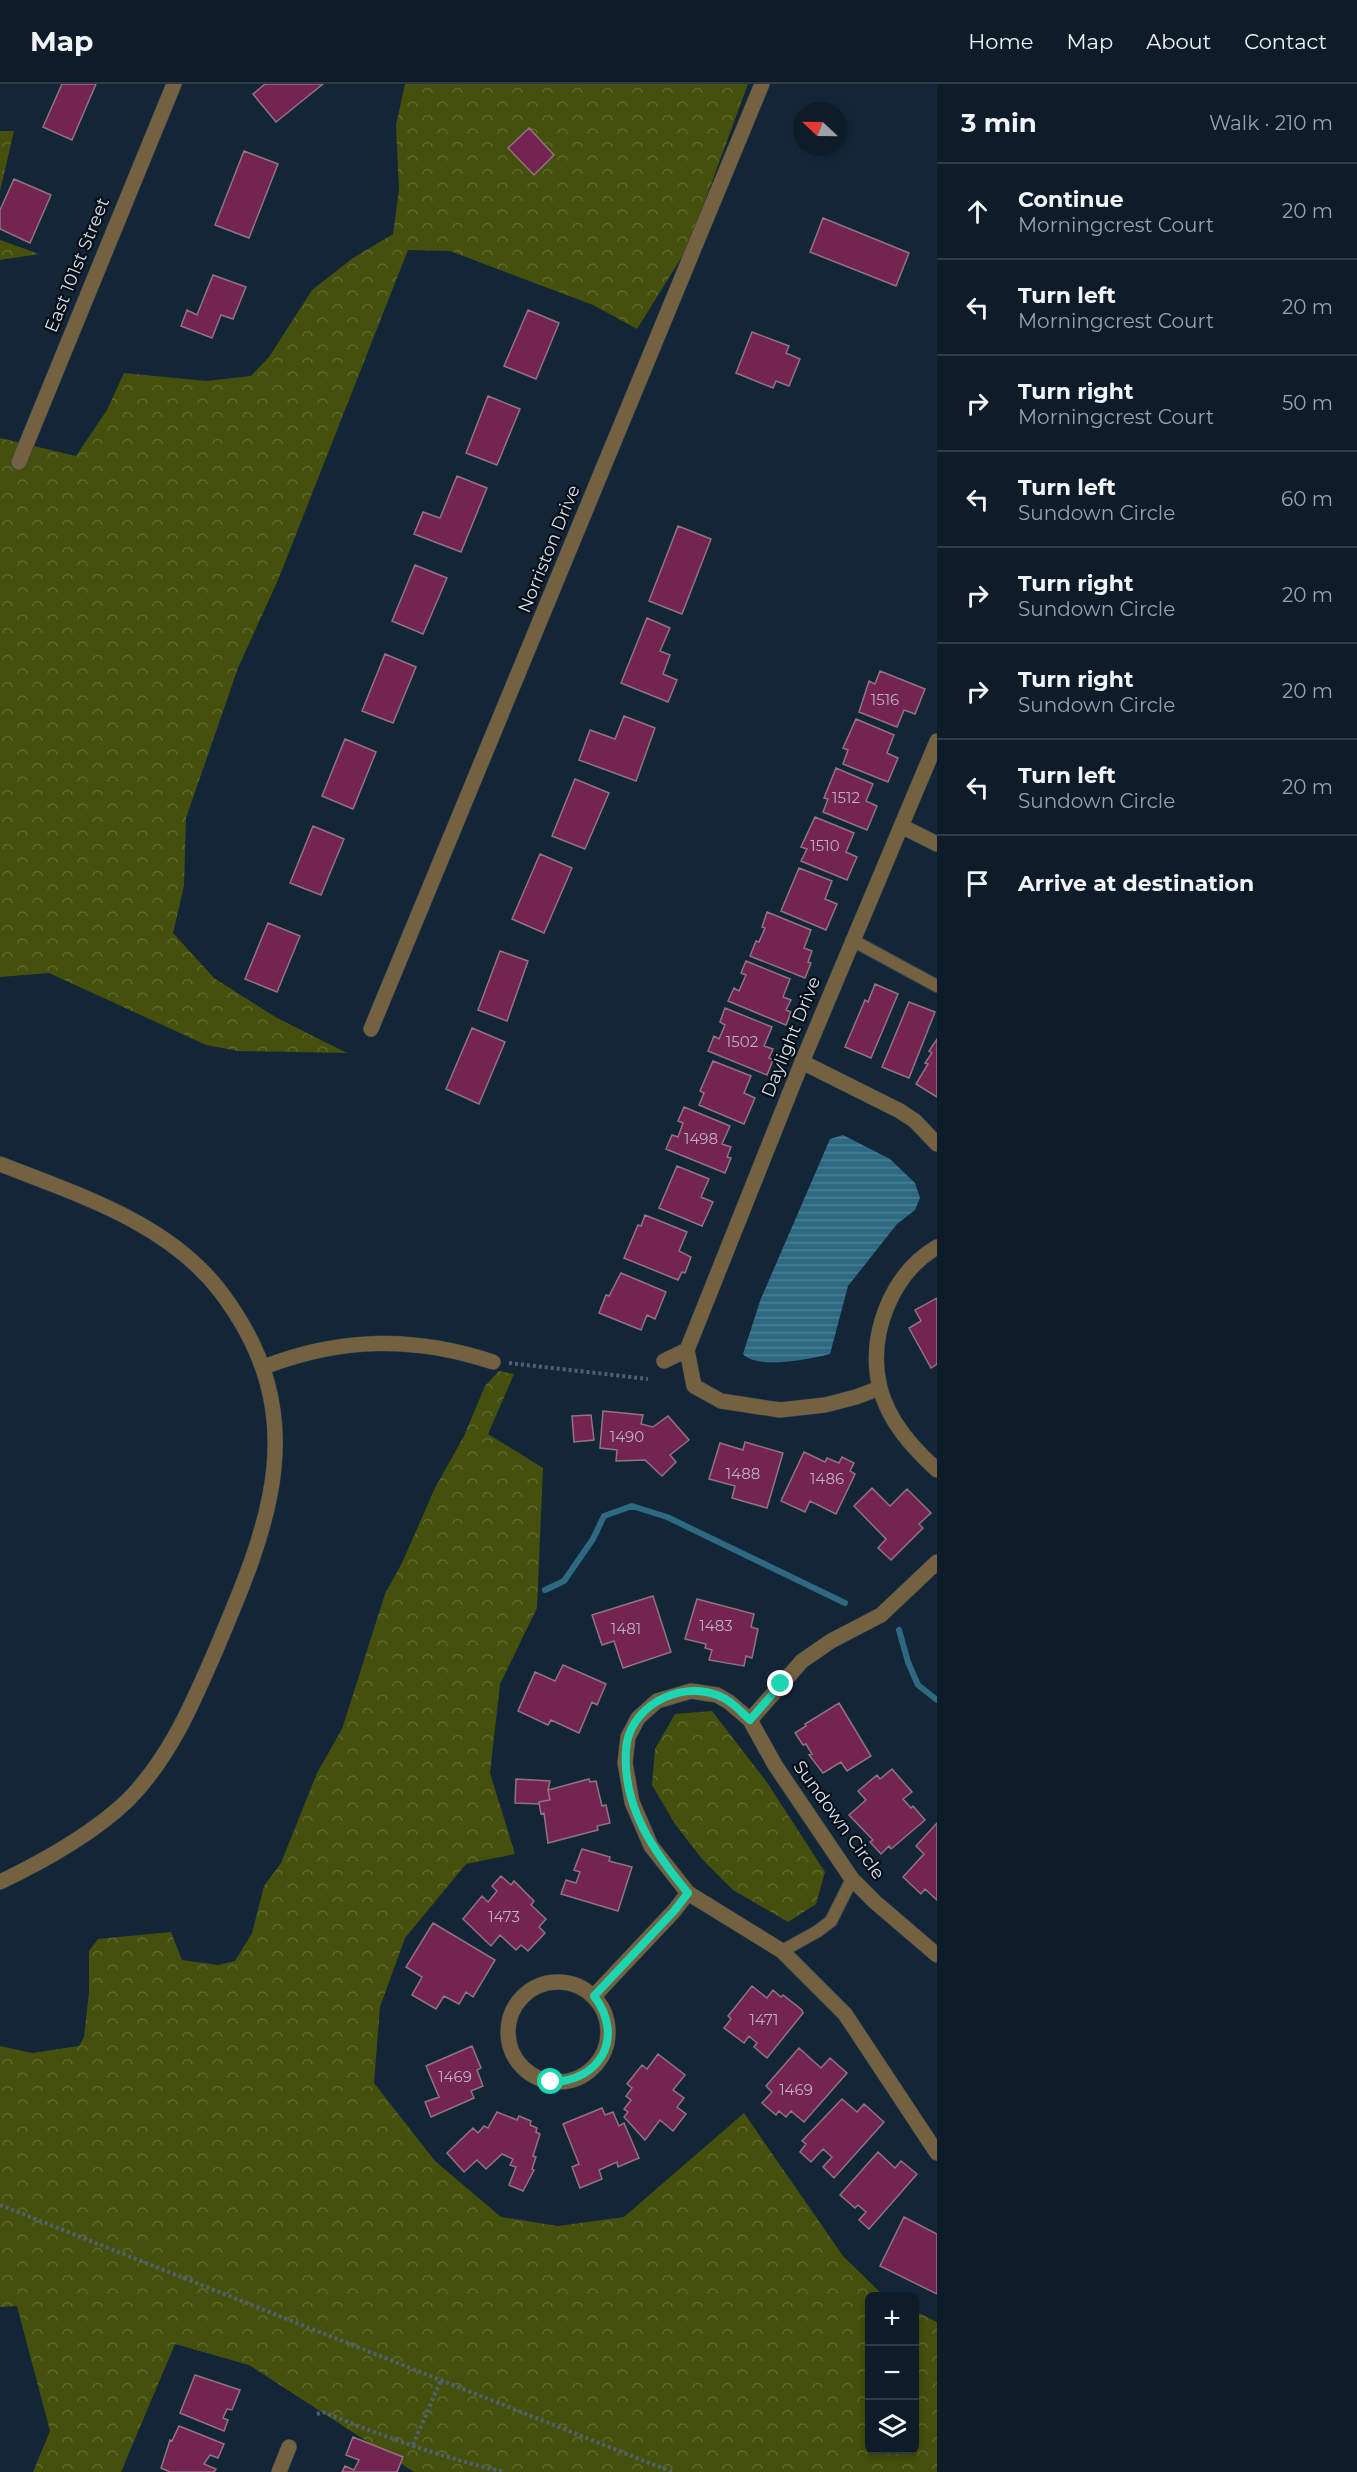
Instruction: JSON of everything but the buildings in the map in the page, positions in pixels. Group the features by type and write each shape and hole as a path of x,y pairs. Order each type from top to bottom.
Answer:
{"street":[{"name":"East 101st Street","path":"19,462 90,284 174,84"},
{"name":"Norriston Drive","path":"371,1029 762,84"},
{"name":"Daylight Drive","path":"687,1350 852,940 937,741"},
{"path":"901,826 937,844"},
{"path":"802,1062 915,1121 937,1144"},
{"path":"0,1164 134,1220 179,1250 206,1274 240,1321 264,1367 274,1419 275,1447 272,1490 263,1532 230,1616 173,1742 152,1773 126,1802 58,1851 0,1882"},
{"path":"937,1247 914,1264 902,1278 887,1305 878,1345 877,1365 880,1388 887,1407 906,1439 937,1470"},
{"path":"264,1367 316,1350 364,1343 391,1342 440,1347 494,1362"},
{"path":"664,1361 687,1350 694,1386 722,1401 780,1410 825,1405 880,1388"},
{"path":"750,1720 802,1661 831,1641 881,1615 937,1562"},
{"name":"Sundown Circle","path":"937,1955 875,1902 852,1879 775,1765 750,1720 729,1702 717,1695 691,1691 667,1697 645,1709 632,1726 628,1737 626,1763 628,1782 642,1828 651,1846 688,1893 782,1951 845,2014 937,2153"},
{"path":"594,1996 688,1893"},
{"path":"567,1982 582,1987 594,1996 602,2007 608,2032 601,2059 591,2070 579,2078 566,2082 551,2082 529,2074 519,2065 512,2054 507,2031 514,2006 524,1994 544,1984 567,1982"},
{"path":"279,2472 289,2447"}],"lane":[{"path":"852,940 937,986"},
{"path":"782,1951 819,1931 831,1920 852,1879"}],"path":[{"path":"494,1362 648,1379"},
{"path":"0,2205 672,2472"},
{"path":"413,2445 441,2380"},
{"path":"317,2414 323,2412 353,2425 413,2445 505,2472"}],"green space":[{"path":"405,84 748,84 688,247 637,329 593,305 450,251 408,250 278,580 238,668 186,818 184,886 173,933 214,978 277,1018 347,1053 238,1051 206,1045 49,973 0,977 0,438 76,456 107,410 124,373 206,381 251,376 269,357 312,290 353,258 393,234 399,190 396,125"},
{"path":"0,131 14,131 0,191"},
{"path":"0,240 39,254 0,260"},
{"path":"499,1371 514,1374 488,1434 543,1468 537,1608 500,1684 490,1773 515,1854 466,1864 405,1938 380,2007 374,2083 435,2161 501,2217 558,2226 624,2217 744,2113 843,2256 880,2292 865,2292 865,2454 919,2454 919,2313 937,2322 937,2472 414,2472 249,2365 175,2344 121,2472 33,2472 50,2431 17,2306 0,2307 0,2046 32,2053 79,2046 84,2037 89,1992 89,1951 98,1939 171,1932 182,1960 218,1965 235,1961 252,1933 264,1886 281,1863 317,1773 342,1729 385,1594 402,1563 435,1488 464,1436 485,1386"},
{"path":"712,1711 766,1781 825,1872 816,1904 788,1922 733,1890 702,1859 675,1824 652,1785 655,1749 675,1714"}],"water":[{"path":"843,1135 890,1159 915,1183 920,1198 915,1210 897,1224 848,1286 830,1354 785,1362 750,1359 743,1354 760,1301 830,1139"}],"waterway":[{"path":"545,1590 564,1581 593,1539 604,1516 632,1506 667,1517 845,1603"},
{"path":"899,1630 908,1662 918,1685 937,1700"}],"route":[{"path":"551,2082 566,2082 579,2078 601,2059 608,2032 602,2007 594,1996 688,1893 651,1846 632,1802 626,1763 626,1748 632,1726 645,1709 657,1701 691,1691 717,1695 738,1708 750,1720 781,1684"}]}
